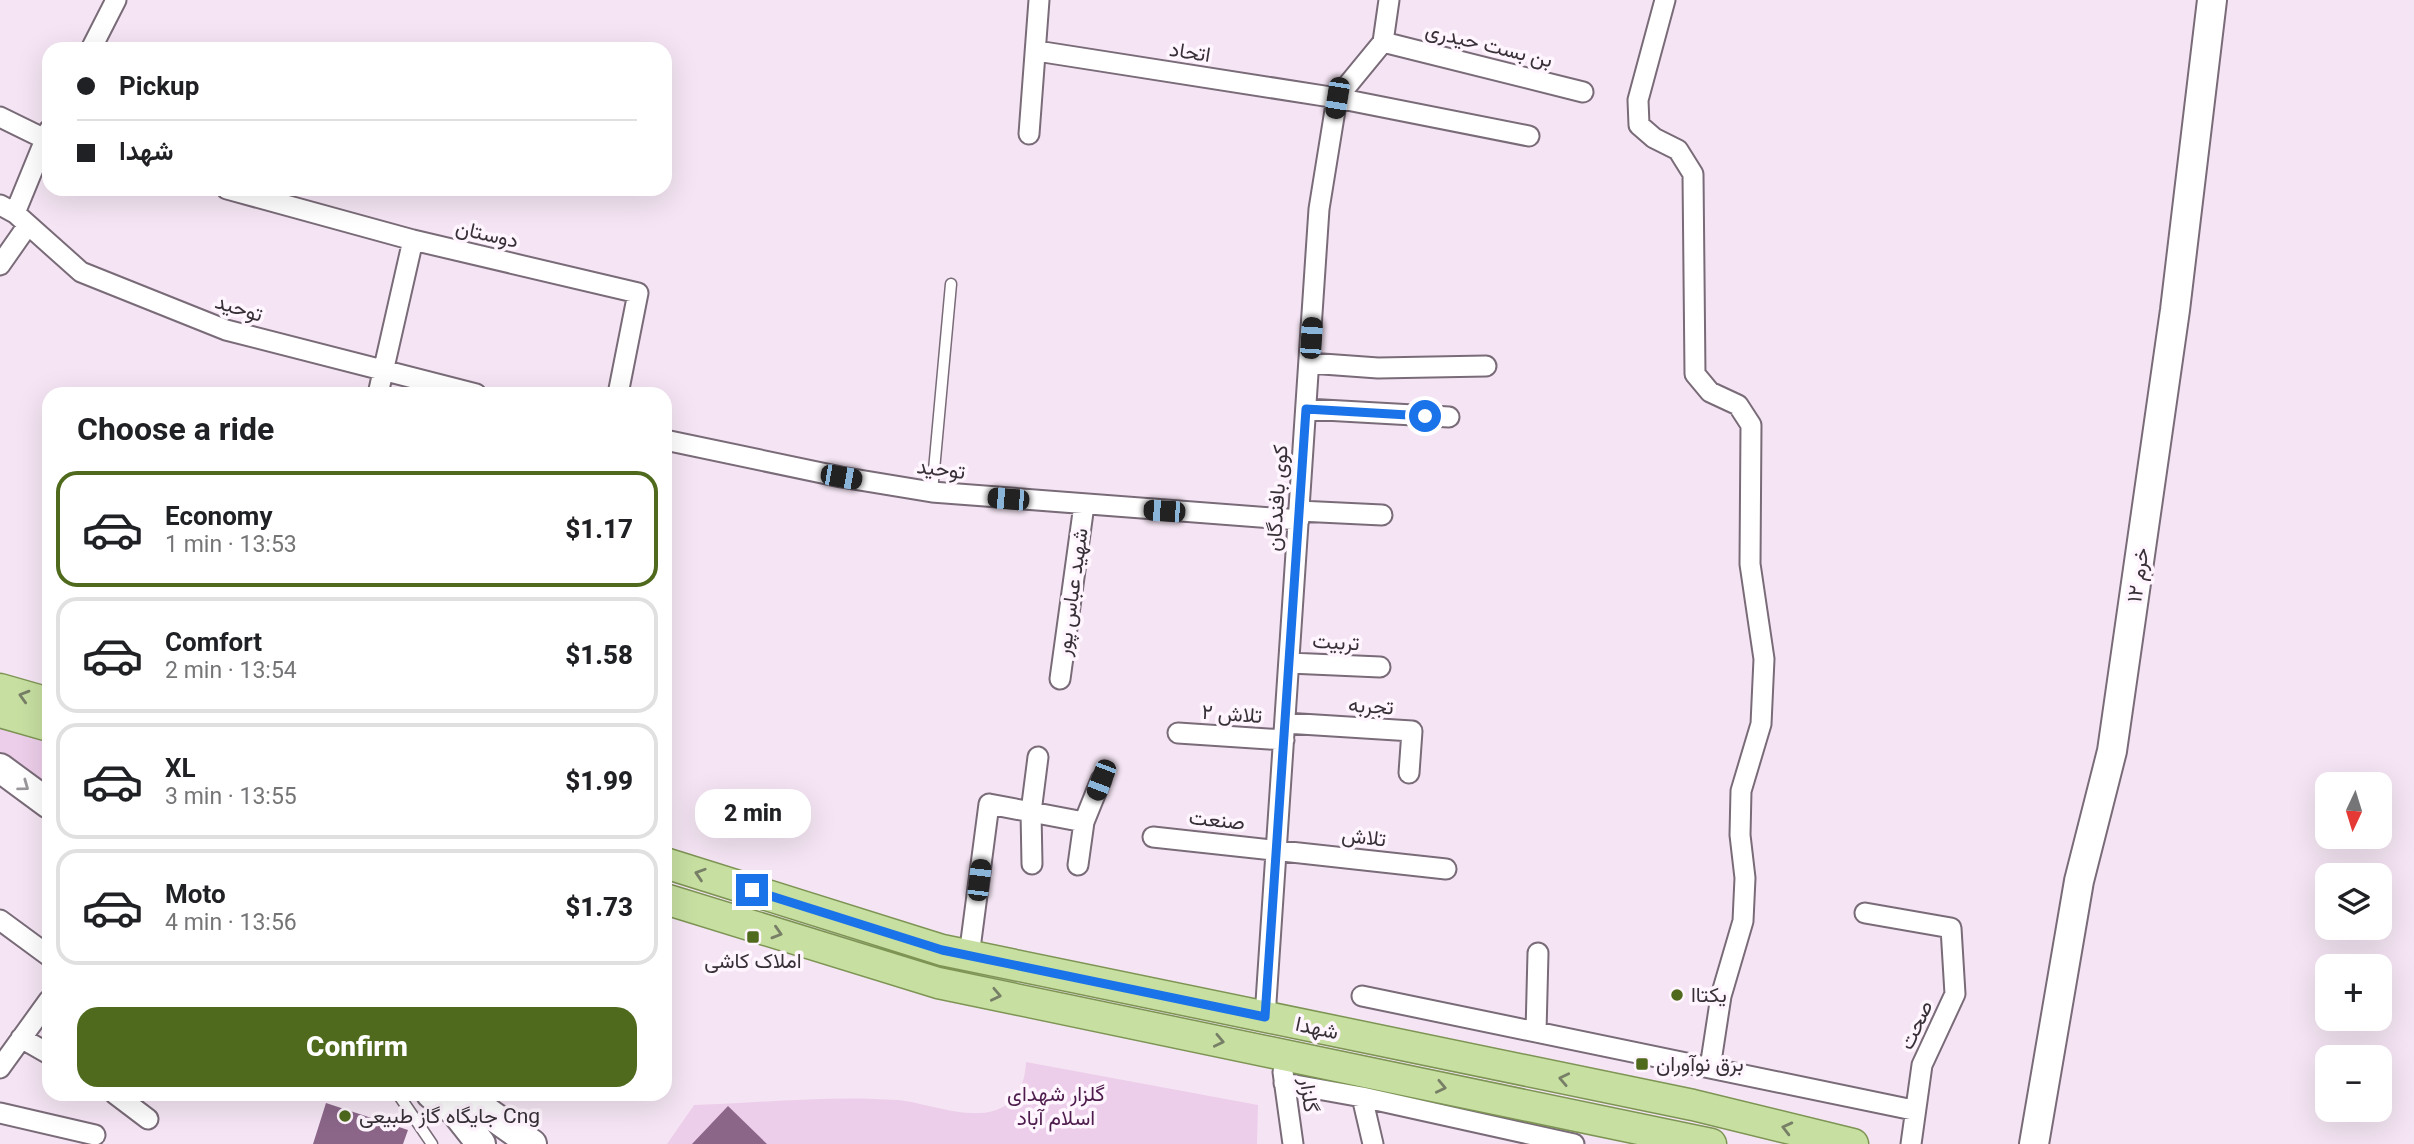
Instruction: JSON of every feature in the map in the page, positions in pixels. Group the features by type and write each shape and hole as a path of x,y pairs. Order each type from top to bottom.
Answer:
{"main road":[{"path":"0,688 42,701"},
{"path":"0,712 42,724"},
{"name":"شهدا","path":"672,865 942,950 1693,1105 1853,1144"},
{"name":"شهدا","path":"672,901 938,983 1694,1142"}],"street":[{"path":"95,42 116,0"},
{"path":"1029,134 1039,0"},
{"path":"1337,98 1383,42 1389,0"},
{"path":"1665,0 1638,100 1639,125 1654,138 1678,150 1693,174 1695,374 1710,392 1738,405 1751,425 1750,564 1764,659 1761,724 1741,791 1740,835 1745,878 1743,920 1721,996 1710,1068"},
{"name":"خرم ۱۲","path":"2034,1144 2079,881 2112,751 2175,310 2212,0"},
{"name":"بن بست حیدری","path":"1383,42 1583,92"},
{"name":"اتحاد","path":"1037,51 1337,98 1528,136"},
{"name":"کوی بافندگان","path":"1265,1017 1319,209 1337,98"},
{"path":"0,117 42,135"},
{"path":"0,265 14,214 42,149"},
{"name":"دوستان","path":"253,196 414,240 638,293 619,387"},
{"name":"توحید","path":"14,214 80,272 226,330 449,387"},
{"path":"380,387 414,240"},
{"path":"1309,363 1378,368 1486,366"},
{"path":"1306,409 1449,417"},
{"name":"توحید","path":"672,441 841,477 932,492 1084,506 1299,515 1382,515"},
{"name":"شهید عباس پور","path":"1060,679 1084,506"},
{"name":"تربیت","path":"1289,663 1380,667"},
{"name":"تجربه","path":"1284,732 1412,731 1409,773"},
{"name":"تلاش ۲","path":"1178,733 1284,732"},
{"path":"1032,864 1031,812 1038,757"},
{"path":"0,768 42,799"},
{"path":"1078,865 1084,822 1101,780"},
{"path":"969,956 989,804 1084,822"},
{"name":"صنعت","path":"1153,837 1276,849"},
{"name":"تلاش","path":"1276,849 1446,869"},
{"name":"صحت","path":"1865,913 1951,928 1955,995 1922,1065 1913,1110 1911,1144"},
{"path":"0,920 42,951"},
{"path":"1536,1032 1538,953"},
{"path":"1362,996 1913,1110"},
{"path":"0,1067 42,1010"},
{"path":"21,1038 42,1050"},
{"name":"گلزار","path":"1280,1053 1293,1144"},
{"path":"1284,1083 1362,1097 1574,1144"},
{"path":"1362,1097 1373,1144"},
{"path":"124,1101 148,1119"},
{"path":"441,1101 482,1131 532,1144"},
{"path":"466,1101 482,1131"},
{"path":"0,1113 95,1135"}],"lane":[{"path":"932,492 951,284"},
{"path":"403,1101 432,1144"}],"green space":[{"path":"0,722 42,734 42,785 0,754"},
{"name":"گلزار شهدای اسلام آباد","path":"1026,1062 1258,1105 1257,1144 667,1144 694,1105 873,1099 898,1100 958,1112 993,1111 1002,1108 1014,1098 1022,1085"}],"building":[{"name":"جایگاه گاز طبیعی Cng","path":"326,1103 408,1130 403,1144 313,1144"},
{"path":"728,1106 767,1144 692,1144"}],"place":[{"name":"املاک کاشی","path":"753,937"},
{"name":"یکتاا","path":"1677,995"},
{"name":"برق نوآوران","path":"1642,1064"},
{"name":"جایگاه گاز طبیعی Cng","path":"345,1116"}],"route":[{"path":"752,890 942,950 1265,1017 1306,409 1425,416"}]}
